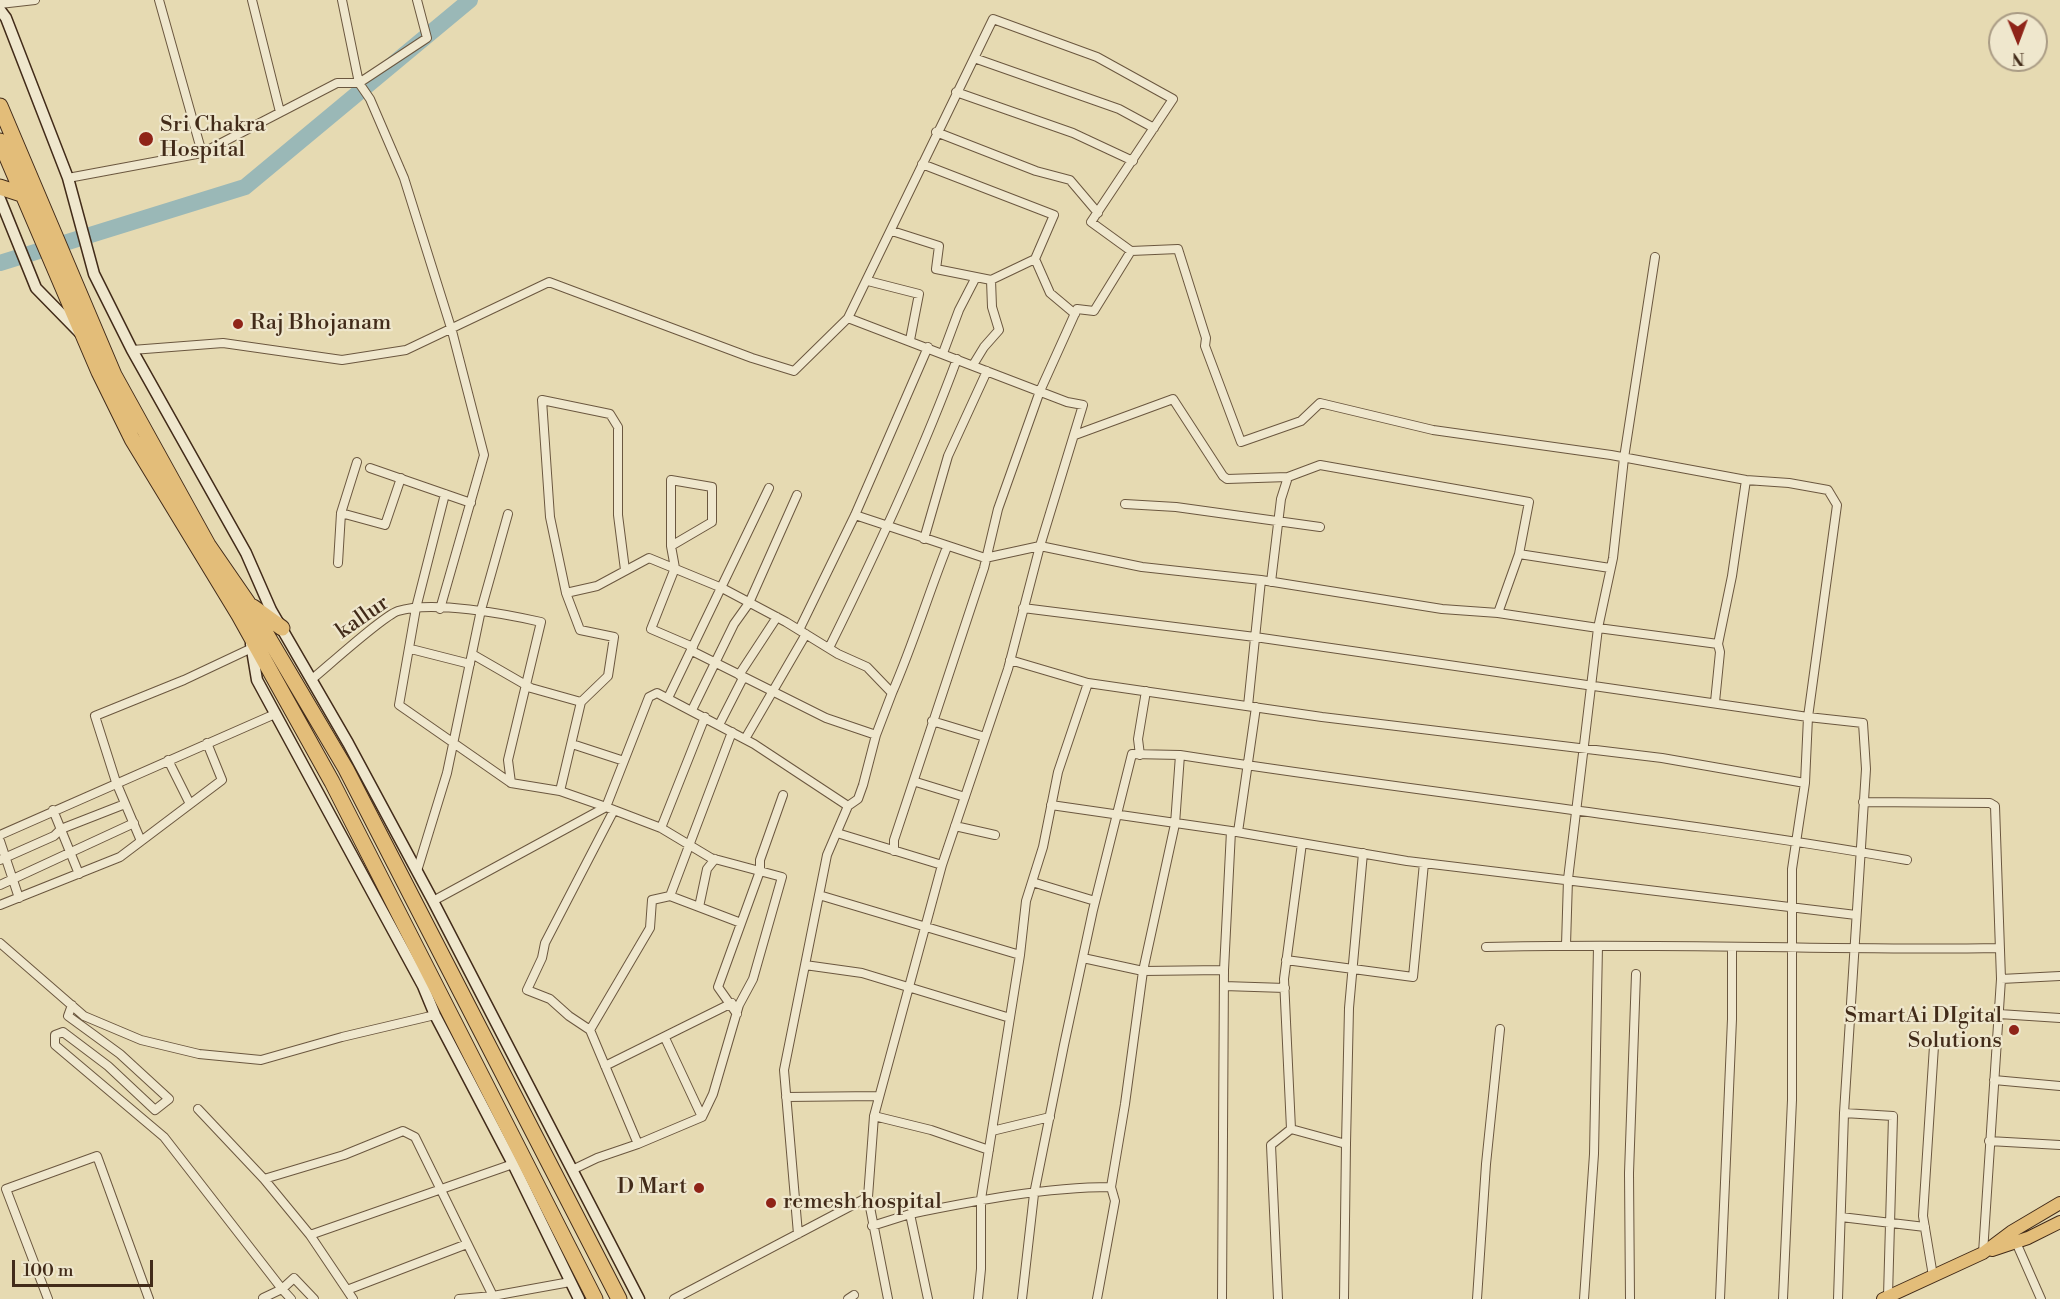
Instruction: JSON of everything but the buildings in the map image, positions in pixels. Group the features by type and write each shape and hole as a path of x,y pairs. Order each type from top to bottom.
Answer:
{"highway":[{"path":"0,106 40,216 72,292 139,423 208,545 248,603 346,769 619,1299"},
{"path":"0,141 24,195 40,216"},
{"path":"0,187 24,195"},
{"path":"72,292 86,339 132,439 332,782 596,1299"},
{"path":"248,603 282,628"}],"main road":[{"path":"1885,1298 2014,1237 2060,1203"},
{"path":"2014,1237 2060,1222"}],"street":[{"path":"0,4 35,0"},
{"path":"159,0 202,153"},
{"path":"252,0 280,112"},
{"path":"342,0 359,83 370,99 404,178 452,331 484,455 440,609"},
{"path":"68,178 202,153 337,83 359,83 427,38 417,0"},
{"path":"0,10 6,18 68,178 94,274 132,350 246,553 282,628 433,901 639,1299"},
{"path":"132,350 223,343 342,360 406,350 452,331 549,282 752,358 794,371 848,318 892,231 936,132 993,19 1097,57 1173,99 1091,222 1131,251 1178,249 1206,338 1205,346 1241,442 1301,422 1320,403 1433,430 1624,458 1746,480 1789,483 1828,490 1837,506 1808,717 1805,783 1795,840 1792,908 1792,1100 1783,1299"},
{"path":"974,58 1119,109 1154,128"},
{"path":"957,92 1072,133 1133,161"},
{"path":"936,132 1036,171 1070,180 1098,213"},
{"path":"892,231 939,246 936,268 991,280 1035,259 1054,215 922,164"},
{"path":"0,199 36,288 86,339"},
{"path":"894,851 897,831 916,782 932,721 984,568 998,509 1040,391 1077,309 1094,311 1131,251"},
{"path":"1566,945 1568,879 1598,628 1610,568 1624,458 1655,257"},
{"path":"1035,259 1050,293 1075,314"},
{"path":"943,353 976,277"},
{"path":"974,365 984,347 999,330 992,307 991,280"},
{"path":"868,281 919,294 910,340"},
{"path":"848,318 1083,405 1040,546 1010,660 942,865 874,1116 868,1197 888,1299"},
{"path":"744,739 772,692 803,632 928,347"},
{"path":"829,648 889,527 926,443 957,359"},
{"path":"924,538 948,456 987,371"},
{"path":"1075,435 1173,399 1222,476 1227,479 1288,477 1320,465 1529,502 1519,554 1498,613"},
{"path":"560,791 581,702 608,676 614,637 580,630 566,593 550,517 542,400 610,414 618,427 618,515 626,570"},
{"path":"338,563 341,513 357,462"},
{"path":"370,468 471,503"},
{"path":"1271,582 1281,499 1288,477"},
{"path":"341,513 385,525 401,478"},
{"path":"671,546 712,522 712,487 671,480 671,546 675,568 651,629 741,677 826,718 876,735"},
{"path":"1715,702 1720,652 1718,644 1732,576 1746,480"},
{"path":"668,698 769,488"},
{"path":"445,494 416,608 411,649 399,705 511,783 560,791 610,808 661,828 715,859 782,877 753,979 738,1009 713,1094 702,1117 572,1170"},
{"path":"692,710 734,624 749,603 797,495"},
{"path":"1125,504 1320,527"},
{"path":"417,871 447,773 481,610 507,514"},
{"path":"855,515 985,558 1040,546 1142,567 1261,580 1442,609 1498,613 1718,644"},
{"path":"798,1234 784,1070 826,855 848,806 858,799 876,735 913,644 921,613 947,547"},
{"path":"1519,554 1610,568"},
{"path":"566,593 597,586 649,558 722,588 867,667 892,693"},
{"path":"1222,1299 1224,970 1234,832 1248,766 1255,637 1261,580"},
{"name":"kallur","path":"311,680 397,611 416,608 497,611 541,622 527,686"},
{"path":"1023,609 1255,637 1863,723 1866,769 1844,1113 1839,1299"},
{"path":"719,725 741,677 777,617"},
{"path":"141,841 116,782 95,716 184,680 251,641 257,680 423,986 435,1015 513,1164 579,1299"},
{"path":"411,649 470,664"},
{"path":"472,654 527,686 581,702"},
{"path":"1010,660 1088,683 1252,707 1662,758 1805,783"},
{"path":"978,1299 981,1269 981,1199 1020,955 1026,901 1058,772 1088,683"},
{"path":"511,783 508,760 527,686"},
{"path":"1140,755 1138,739 1146,691"},
{"path":"638,1144 590,1030 550,999 527,990 542,958 545,943 610,808 624,761 649,698 657,693 705,717 744,739 848,806"},
{"path":"0,835 275,714"},
{"path":"661,828 705,717"},
{"path":"932,721 985,737"},
{"path":"670,896 732,732"},
{"path":"0,906 120,857 222,780 207,743"},
{"path":"572,744 624,761"},
{"path":"1022,1299 1034,1194 1095,901 1132,754 1179,755 1576,812 1795,840 1908,860"},
{"path":"1097,1299 1115,1200 1111,1187 1143,971 1175,824 1179,755"},
{"path":"168,760 190,804"},
{"path":"916,782 965,797"},
{"path":"738,1009 729,1003 718,987 760,871 760,860 783,795"},
{"path":"1863,802 1990,802 1995,806 2001,979 1983,1253"},
{"path":"3,858 54,836 61,829 125,804"},
{"path":"1051,805 1424,863 1856,915"},
{"path":"433,901 610,808"},
{"path":"53,810 79,874"},
{"path":"0,885 134,823"},
{"path":"955,826 995,835"},
{"path":"837,833 942,865"},
{"path":"0,841 3,858 20,898"},
{"path":"1291,1129 1285,988 1286,960 1302,843"},
{"path":"1344,1299 1346,1144 1353,968 1363,854"},
{"path":"699,907 707,869 715,859"},
{"path":"1286,960 1413,976 1424,863"},
{"path":"1032,882 1095,901"},
{"path":"590,1030 650,928 652,900 670,896 741,923"},
{"path":"819,896 1020,955"},
{"path":"0,944 84,1016 141,1040 199,1054 261,1060 342,1037 435,1015"},
{"path":"1486,947 1566,945 1792,947 1854,950 2000,948"},
{"path":"1584,1299 1594,1154 1598,946"},
{"path":"1720,1299 1732,1019 1732,947"},
{"path":"1083,957 1143,971 1224,970"},
{"path":"806,964 861,973 1010,1018"},
{"path":"1630,1299 1629,1173 1636,974"},
{"path":"2001,979 2060,976"},
{"path":"1224,986 1285,988"},
{"path":"605,1066 665,1038 729,1003"},
{"path":"72,1005 68,1016 120,1054 169,1098 155,1110 108,1066 63,1032 55,1035 55,1045 164,1137 291,1299"},
{"path":"1999,1014 2060,1018"},
{"path":"1477,1299 1486,1164 1500,1029"},
{"path":"665,1038 702,1117"},
{"path":"1933,1276 1925,1227 1925,1179 1934,1046"},
{"path":"1994,1080 2060,1086"},
{"path":"786,1097 879,1096"},
{"path":"198,1109 264,1179 310,1235 353,1299"},
{"path":"1844,1113 1893,1116 1885,1298"},
{"path":"874,1116 931,1130 989,1150"},
{"path":"992,1131 1050,1117"},
{"path":"1291,1129 1346,1144"},
{"path":"1278,1299 1271,1144 1291,1129"},
{"path":"264,1179 344,1155 403,1131 415,1137 493,1296"},
{"path":"1989,1141 2060,1145"},
{"path":"48,1299 6,1189 97,1156 149,1299"},
{"path":"310,1235 513,1164"},
{"path":"872,1226 910,1214 981,1199 1034,1194 1072,1187 1111,1187"},
{"path":"674,1299 868,1197"},
{"path":"910,1214 928,1299"},
{"path":"1841,1217 1925,1227"},
{"path":"2014,1237 2041,1299"},
{"path":"347,1290 467,1244"},
{"path":"262,1299 282,1289 294,1278 314,1299"},
{"path":"459,1299 493,1296 570,1281"}],"waterway":[{"path":"0,263 245,187 470,0"}],"place":[{"name":"Sri Chakra Hospital","path":"146,139"},
{"name":"Raj Bhojanam","path":"238,324"},
{"name":"SmartAi DIgital Solutions","path":"2014,1030"},
{"name":"D Mart","path":"699,1188"},
{"name":"remesh hospital","path":"771,1203"}]}
